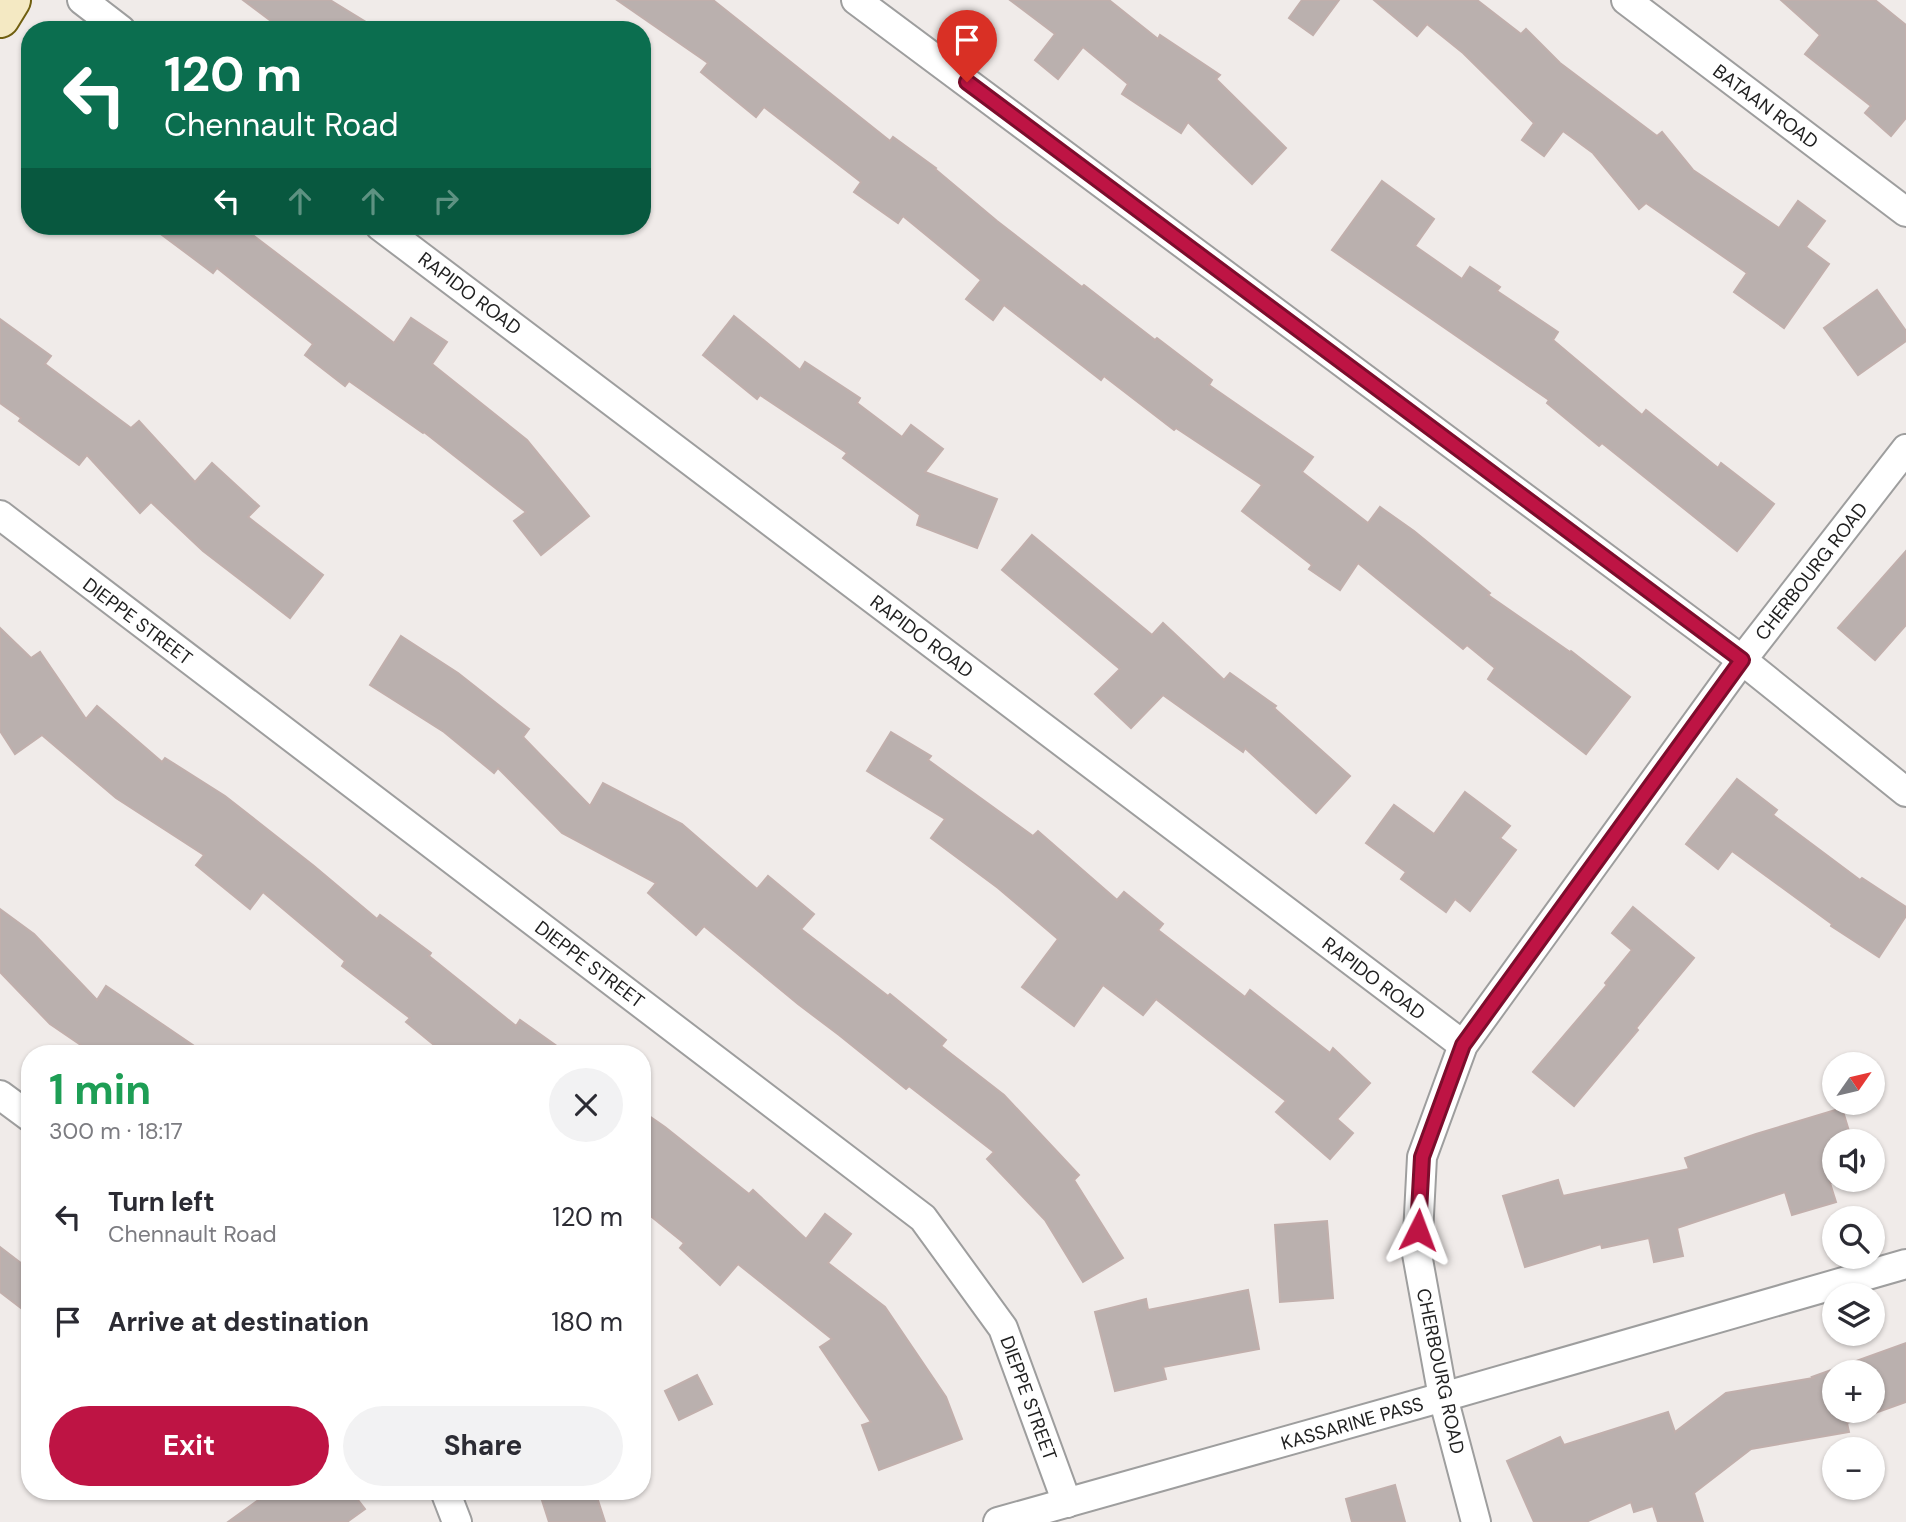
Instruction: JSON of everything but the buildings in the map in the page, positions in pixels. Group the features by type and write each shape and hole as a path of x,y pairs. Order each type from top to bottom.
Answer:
{"main road":[{"path":"0,18 11,0"}],"street":[{"path":"82,0 109,21"},
{"path":"856,0 1742,660 1906,792"},
{"name":"BATAAN ROAD","path":"1626,0 1906,212"},
{"name":"RAPIDO ROAD","path":"392,235 1463,1045"},
{"name":"CHERBOURG ROAD","path":"1476,1522 1443,1397 1417,1254 1422,1157 1463,1045 1742,660 1906,449"},
{"name":"DIEPPE STREET","path":"0,515 923,1218 1003,1328 1067,1503"},
{"path":"0,1095 21,1110"},
{"name":"KASSARINE PASS","path":"998,1522 1906,1264"},
{"path":"448,1500 457,1522"}],"route":[{"path":"967,82 1742,660 1463,1045 1422,1157 1418,1230"}]}
